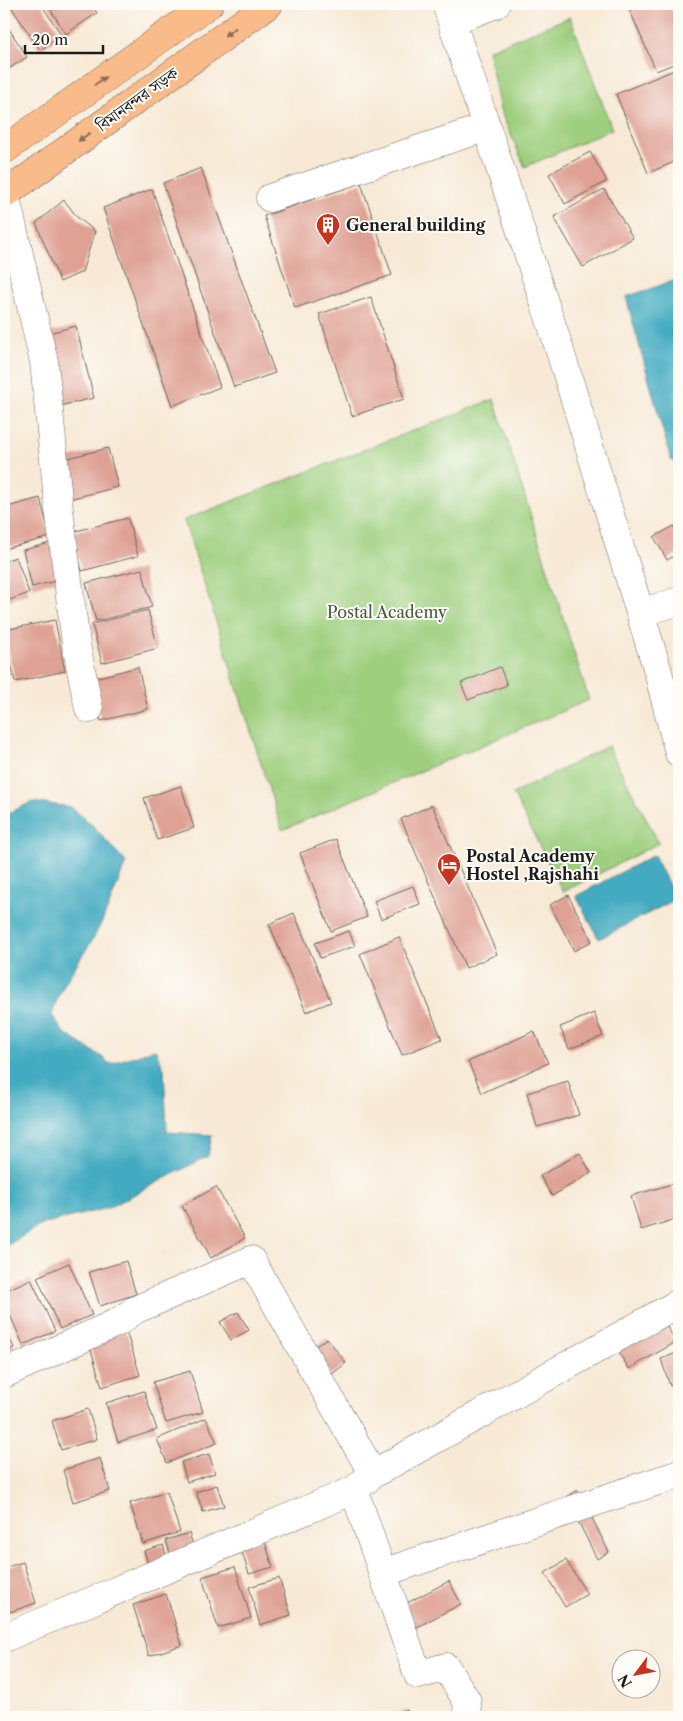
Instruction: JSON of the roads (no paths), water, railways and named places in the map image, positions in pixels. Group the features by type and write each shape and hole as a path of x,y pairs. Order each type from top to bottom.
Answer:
{"main road":[{"path":"4,150 209,4"},
{"name":"বিমানবন্দর সড়ক","path":"4,194 270,4"}],"street":[{"path":"496,4 449,12 559,348 657,668 679,753"},
{"path":"270,198 487,127"},
{"path":"4,194 44,362 59,509 76,644 89,709"},
{"path":"640,613 679,600"},
{"path":"4,1374 118,1322 135,1310 251,1260 363,1482 382,1572 418,1675 446,1667 467,1701 468,1717"},
{"path":"4,1638 363,1482 679,1303"},
{"path":"382,1572 679,1474"}],"water":[{"path":"679,279 679,464 671,460 626,297"},
{"path":"32,802 71,807 93,826 126,862 99,928 64,984 52,1015 63,1032 110,1064 155,1049 164,1069 167,1132 212,1135 208,1156 108,1208 43,1224 4,1247 4,815"},
{"path":"654,855 676,899 599,939 576,896"}],"place":[{"name":"General building","path":"328,246"},
{"name":"Postal Academy Hostel ,Rajshahi","path":"449,886"}],"park label":[{"name":"Postal Academy","path":"387,612"}]}
